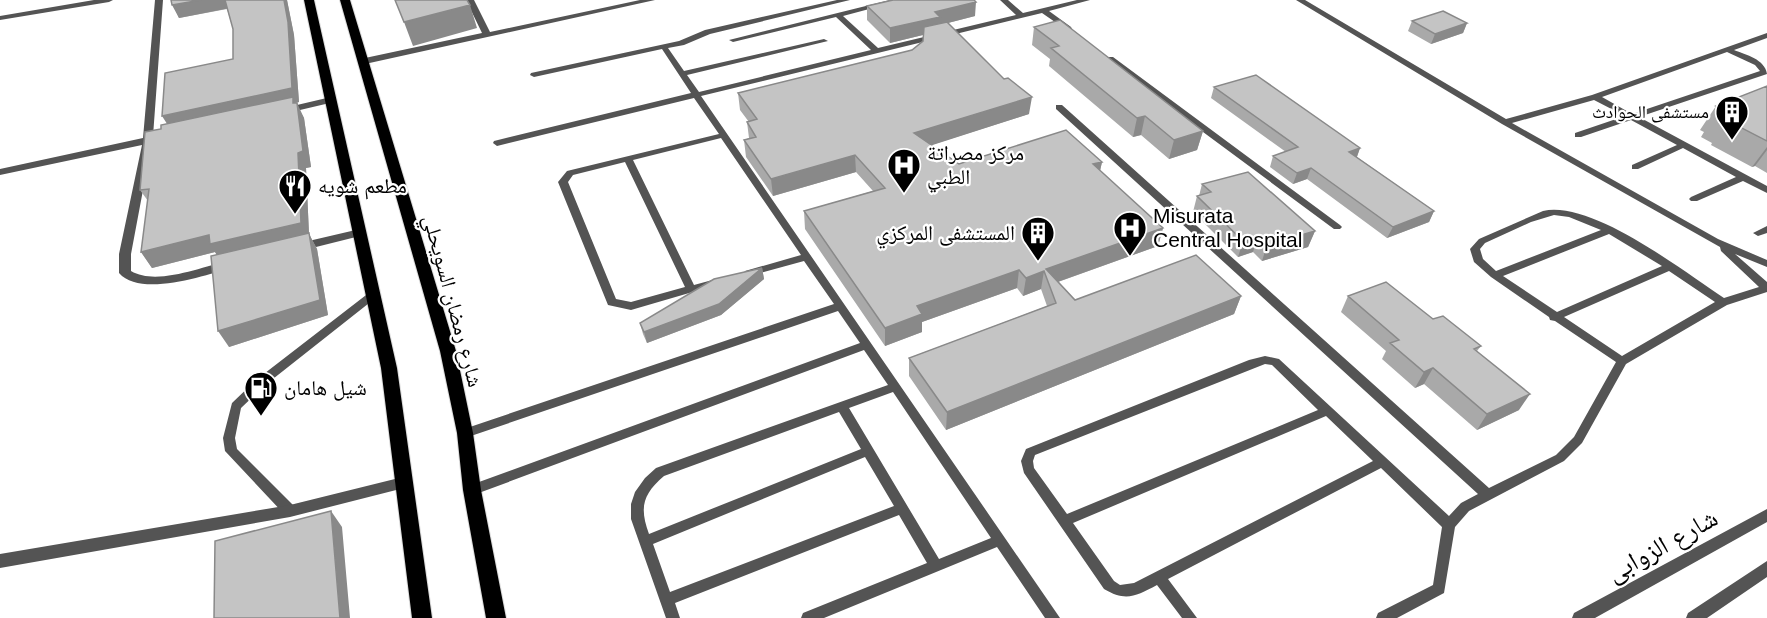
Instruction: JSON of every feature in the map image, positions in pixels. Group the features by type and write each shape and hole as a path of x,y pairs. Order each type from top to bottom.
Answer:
{"main road":[{"path":"309,0 389,368 422,618"},
{"name":"شارع رمضان السويحلي","path":"345,0 365,61 445,341 465,433 472,490 496,618"}],"street":[{"path":"0,18 109,0"},
{"path":"159,0 154,139 125,255 125,273 138,280 164,280 244,261"},
{"path":"470,0 487,34"},
{"path":"365,61 651,0"},
{"path":"270,113 331,100"},
{"path":"0,171 154,139"},
{"path":"290,250 360,233"},
{"path":"0,561 290,511 403,483"},
{"name":"شارع الزوابى","path":"1580,618 1767,515"},
{"path":"1694,618 1767,568"}],"lane":[{"path":"534,75 664,47 727,27 846,0"},
{"path":"733,40 899,0"},
{"path":"1004,0 1022,16"},
{"path":"1047,0 1056,7"},
{"path":"497,143 876,51 917,45 1086,0"},
{"path":"1300,0 1505,122 1715,241 1767,264"},
{"path":"1044,10 1072,31"},
{"path":"838,15 876,51"},
{"path":"1505,122 1595,97 1767,35"},
{"path":"681,74 824,41"},
{"path":"664,47 1053,618"},
{"path":"1578,135 1635,118 1765,72 1758,63 1728,50"},
{"path":"1100,52 1337,226"},
{"path":"771,77 788,83"},
{"path":"1595,97 1767,190"},
{"path":"1059,107 1488,495"},
{"path":"723,135 570,173 563,182 612,302 631,306 725,279"},
{"path":"1635,166 1683,145"},
{"path":"628,158 691,289"},
{"path":"1694,199 1743,177"},
{"path":"1622,361 1495,274 1478,260 1474,249 1477,245 1552,212 1580,217 1609,230 1723,302"},
{"path":"1495,274 1609,230"},
{"path":"1715,241 1767,288"},
{"path":"737,276 806,257"},
{"path":"1554,316 1668,267"},
{"path":"1383,618 1439,589 1449,525 1465,507 1560,458 1578,440 1622,361 1723,302 1767,288"},
{"path":"290,511 231,451 228,438 236,406 260,383 374,294"},
{"path":"465,433 840,306"},
{"path":"472,490 867,345"},
{"path":"1382,462 1136,589 1119,591 1109,585 1028,469 1026,461 1030,452 1265,360 1275,362 1327,411 1382,462 1449,525"},
{"path":"673,618 637,519 636,503 643,486 660,472 896,387"},
{"path":"842,406 936,566"},
{"path":"1065,521 1327,411"},
{"path":"645,541 868,450"},
{"path":"666,600 902,508"},
{"path":"808,618 1000,540"},
{"path":"1159,577 1190,618"}],"building":[{"path":"171,0 201,0 172,5"},
{"path":"225,0 284,0 288,22 292,88 162,116 165,73 233,59 233,29"},
{"path":"395,0 467,0 470,5 404,22"},
{"path":"893,0 974,0 976,2 935,12 940,17 890,28 867,6"},
{"path":"1443,11 1467,23 1435,34 1412,21"},
{"path":"1060,20 1203,131 1174,140 1145,116 1137,118 1051,48 1059,46 1034,27"},
{"path":"947,22 1004,79 1008,78 1032,97 914,133 959,164 1066,130 1102,162 1093,164 1163,228 1046,269 1075,300 1196,255 1241,296 947,412 909,358 1056,303 1044,271 1026,278 1019,270 917,306 922,314 885,328 804,211 885,188 855,155 771,179 744,140 756,137 747,122 757,119 738,93 912,50 923,41 924,27"},
{"path":"1256,75 1360,148 1349,152 1434,211 1393,227 1311,168 1297,173 1273,156 1298,147 1214,87"},
{"path":"1767,86 1767,141 1728,121 1731,120 1718,113 1725,110 1716,106"},
{"path":"293,97 293,103 297,103 303,151 298,153 301,223 210,244 209,235 141,252 149,189 140,190 145,132 161,129 161,125"},
{"path":"1248,172 1315,231 1267,245 1258,236 1243,241 1197,196 1211,192 1202,184"},
{"path":"309,233 320,300 218,331 211,256"},
{"path":"762,268 719,304 644,332 640,323 714,279"},
{"path":"1386,282 1433,319 1443,316 1481,346 1474,349 1530,394 1487,414 1433,368 1424,372 1390,343 1399,340 1348,296"},
{"path":"331,511 340,618 214,618 215,541"}],"place":[{"name":"مستشفى الحوادث","path":"1732,141"},
{"name":"مركز مصراتة الطبي","path":"904,194"},
{"name":"مطعم شويه","path":"295,215"},
{"name":"Misurata Central Hospital","path":"1130,257"},
{"name":"المستشفى المركزي","path":"1038,262"},
{"name":"شيل هامان","path":"261,417"}]}
